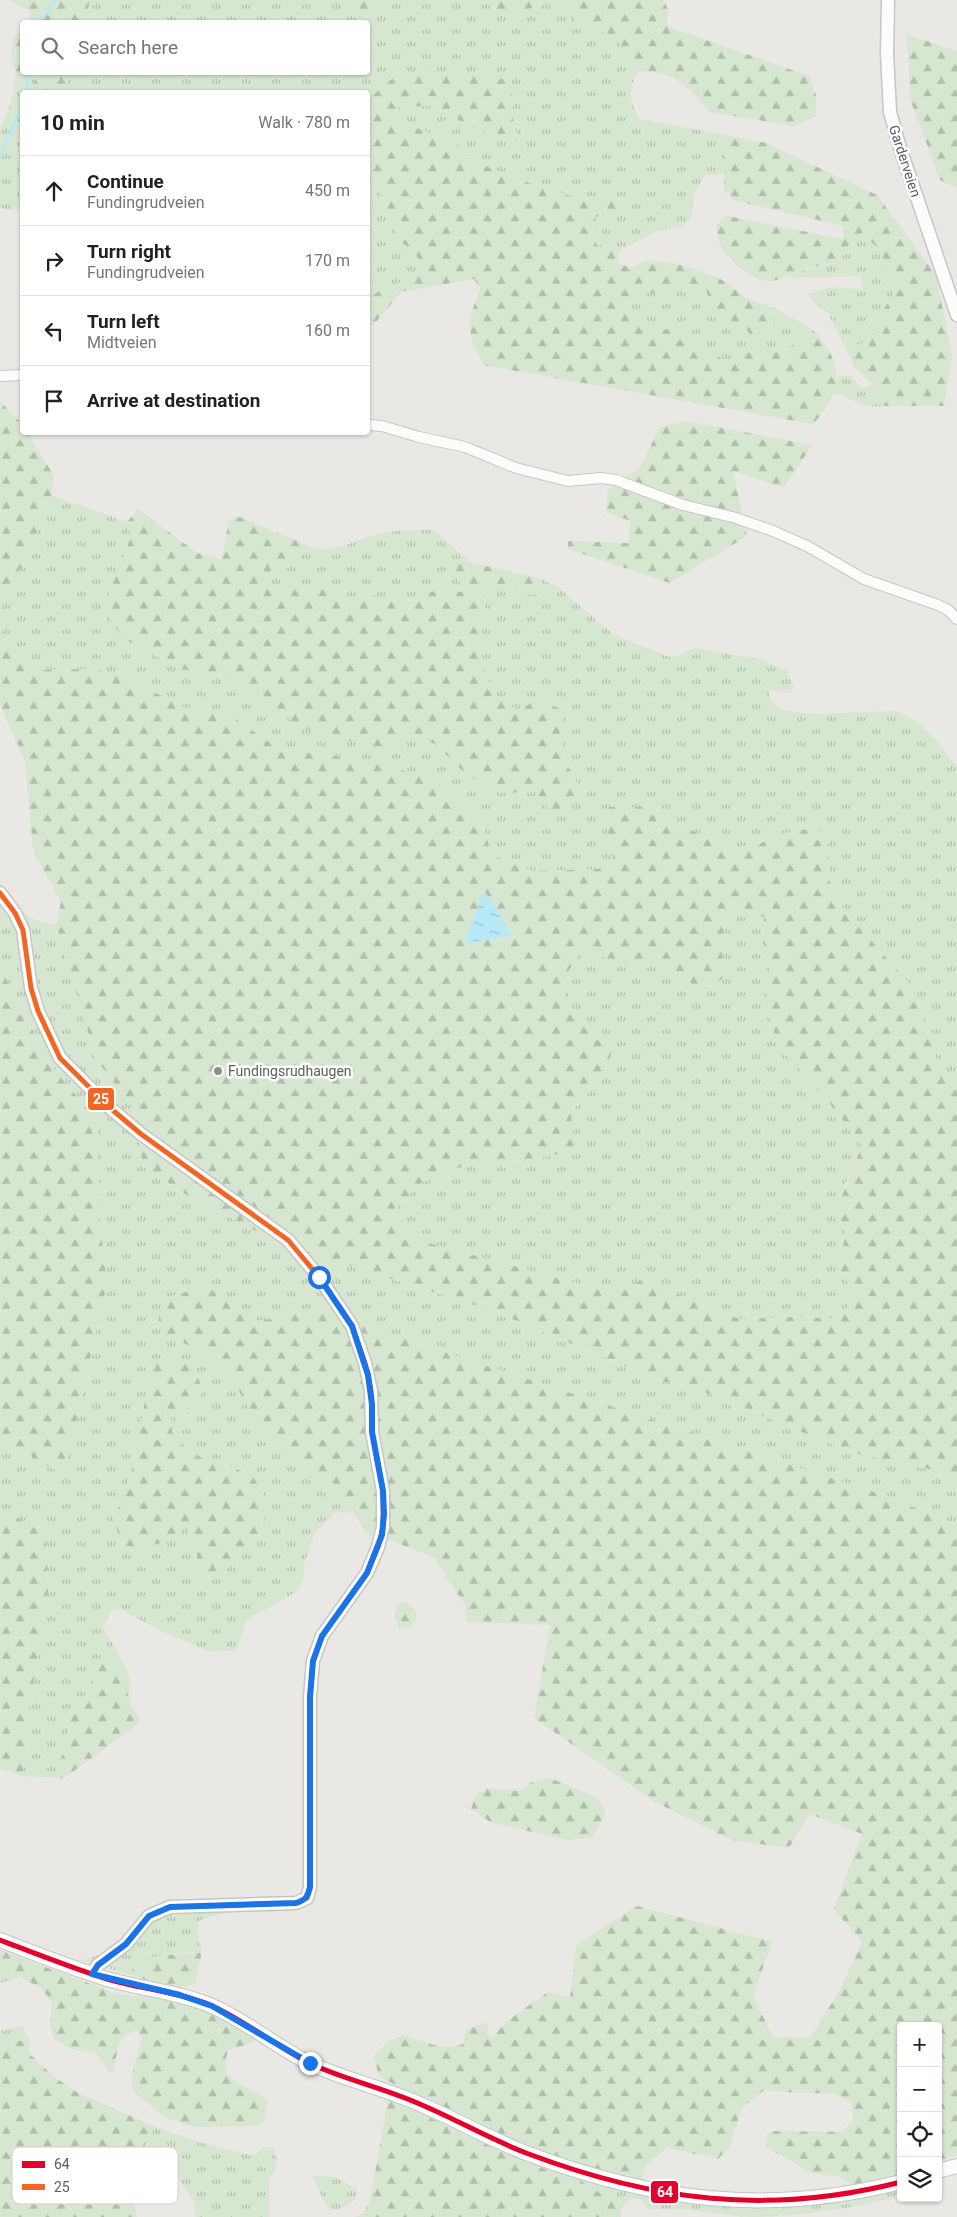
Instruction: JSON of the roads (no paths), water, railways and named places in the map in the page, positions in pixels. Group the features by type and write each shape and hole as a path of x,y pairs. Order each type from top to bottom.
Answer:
{"main road":[{"path":"0,1940 92,1974 180,1995 212,2006 292,2054 329,2072 421,2104 524,2152 628,2186 686,2196 774,2201 837,2196 897,2183"},
{"path":"942,2171 957,2166"}],"street":[{"name":"Garderveien","path":"888,0 886,54 890,112 900,148 957,315"},
{"path":"0,376 20,375"},
{"path":"370,425 382,426 418,437 465,447 516,468 568,481 601,478 616,480 683,505 736,518 807,546 864,579 943,608 957,619"},
{"path":"0,893 15,913 23,930 31,988 38,1011 60,1058 109,1107 141,1134 288,1240 319,1277 355,1332 368,1375 372,1404 372,1432 384,1504 382,1535 367,1573 322,1636 313,1661 310,1697 310,1887 307,1898 296,1903 170,1907 159,1910 144,1920 126,1944 98,1965 92,1974"}],"water":[{"path":"484,890 512,935 465,944"}],"waterway":[{"path":"41,20 57,0"},
{"path":"26,90 29,75"},
{"path":"0,157 20,111"}],"place":[{"name":"Fundingsrudhaugen","path":"218,1071"}]}
